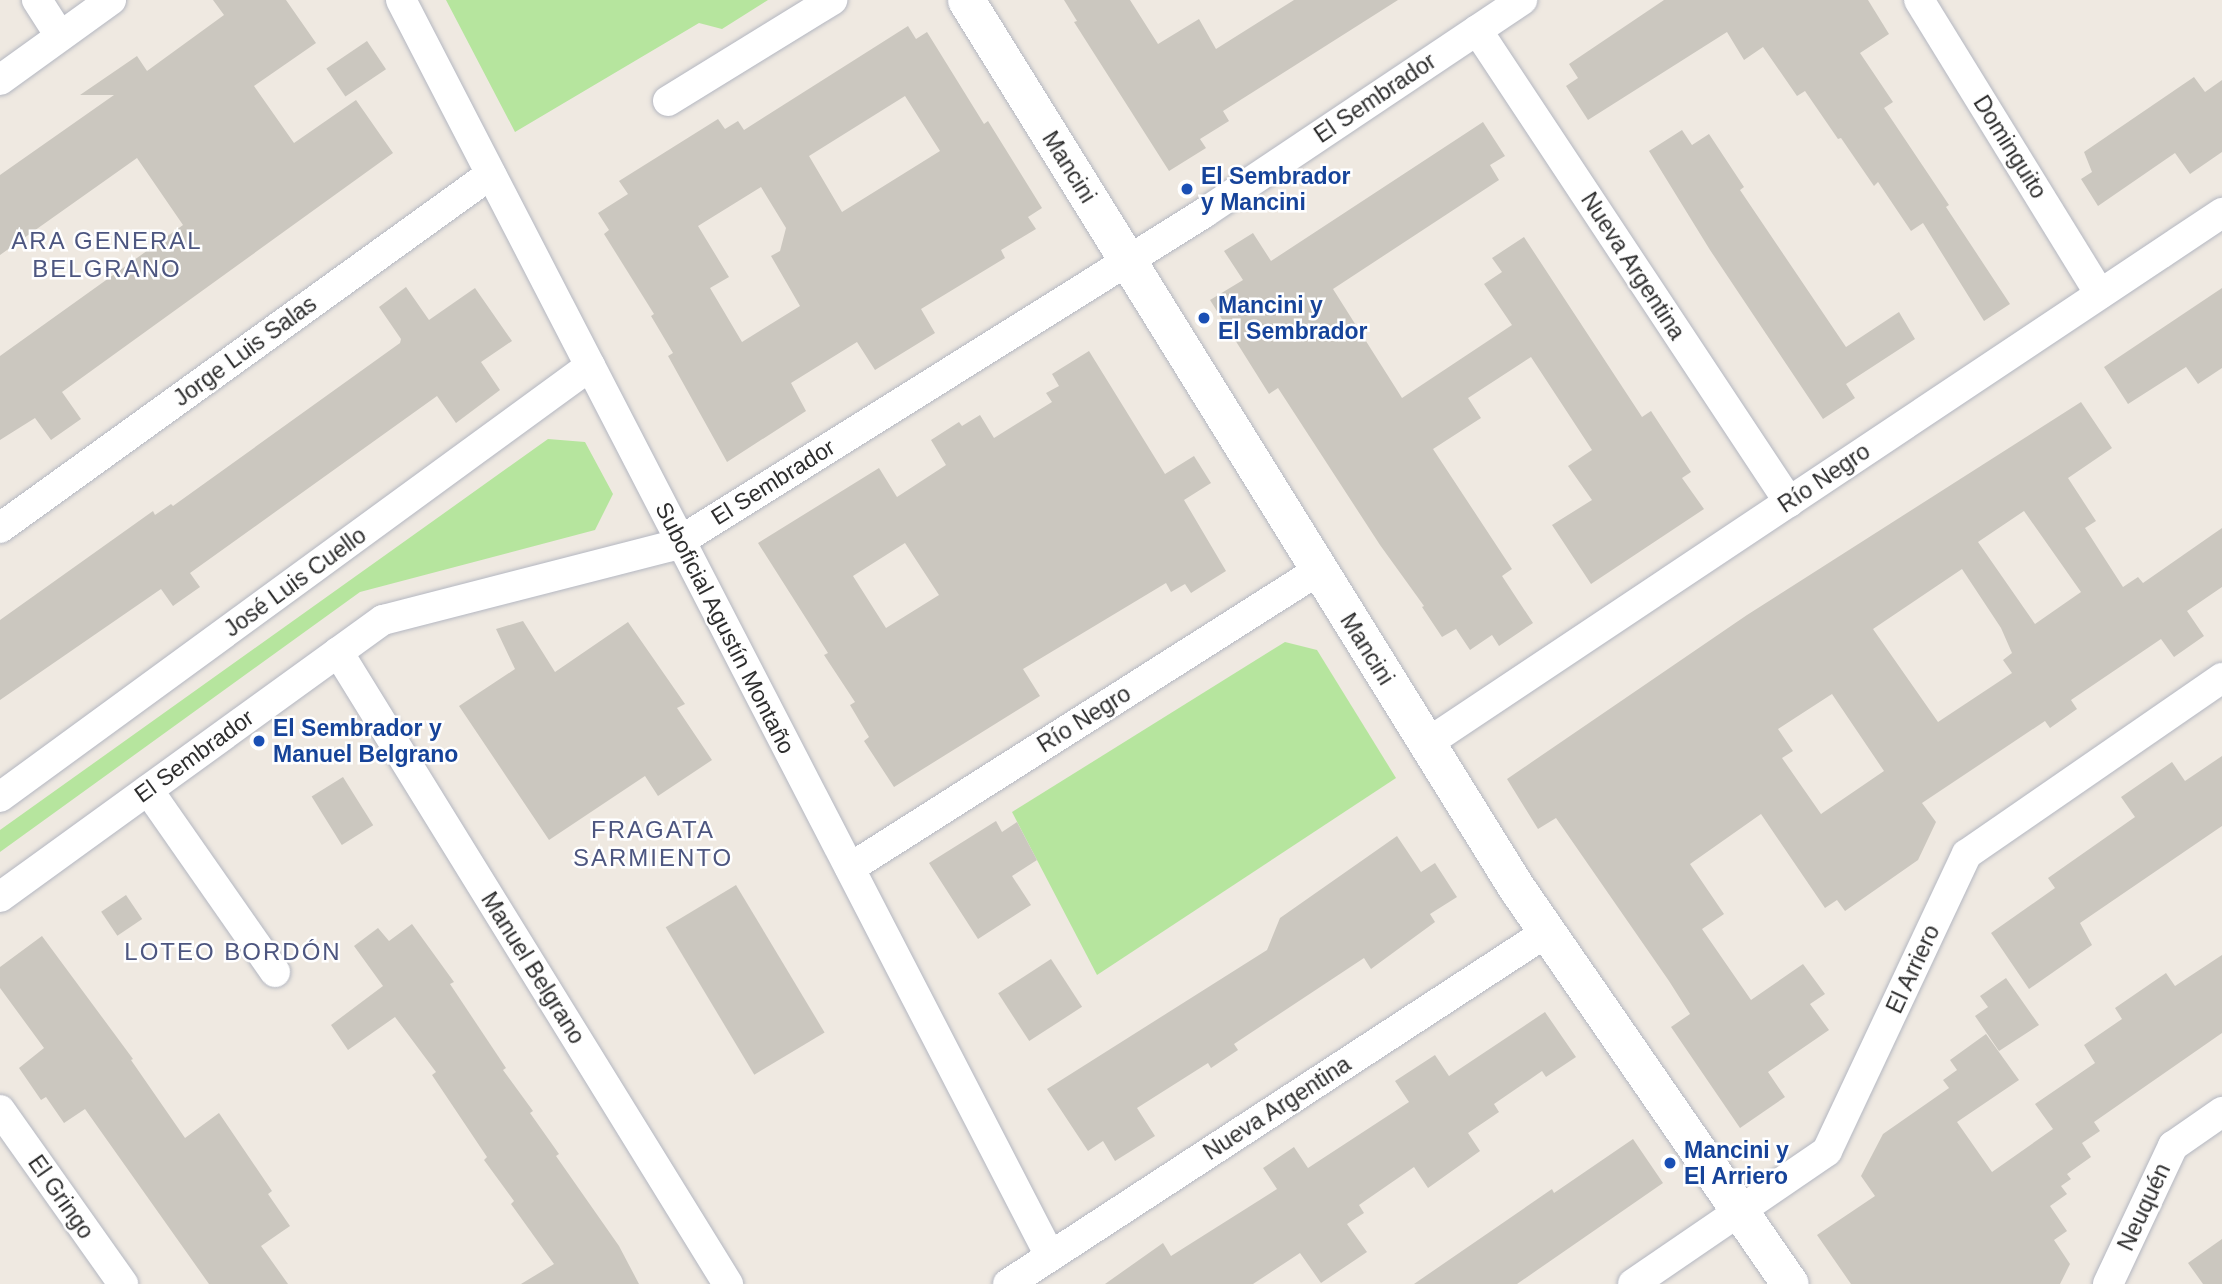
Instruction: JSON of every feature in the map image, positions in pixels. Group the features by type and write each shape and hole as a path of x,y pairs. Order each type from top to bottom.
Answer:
{"street":[{"path":"37,0 61,36"},
{"path":"0,80 111,0"},
{"name":"Suboficial Agustín Montaño","path":"401,0 1050,1256"},
{"path":"668,101 832,0"},
{"name":"Mancini","path":"966,0 1426,744 1547,932 1790,1284"},
{"name":"El Sembrador","path":"0,897 383,620 672,546 1204,213 1522,0"},
{"name":"Dominguito","path":"1919,0 2100,294"},
{"name":"Nueva Argentina","path":"1477,30 1789,502"},
{"name":"Jorge Luis Salas","path":"0,528 491,173"},
{"name":"Río Negro","path":"1426,744 2222,213"},
{"name":"José Luis Cuello","path":"0,797 590,366"},
{"name":"Río Negro","path":"850,868 1319,570"},
{"name":"Manuel Belgrano","path":"338,652 728,1284"},
{"name":"El Arriero","path":"1633,1284 1827,1151 1968,854 2222,678"},
{"path":"148,790 275,972"},
{"name":"Nueva Argentina","path":"1008,1284 1547,932"},
{"name":"El Gringo","path":"0,1110 123,1284"},
{"name":"Neuquén","path":"2108,1284 2173,1146 2222,1112"}],"green space":[{"path":"446,0 768,0 722,29 699,23 515,132"},
{"path":"548,439 585,442 613,494 595,530 360,592 0,852 0,830"},
{"path":"1285,642 1317,650 1396,778 1097,975 1012,812"}],"building":[{"path":"213,0 286,0 316,43 254,86 294,143 356,100 393,153 62,392 81,419 51,440 35,418 0,440 0,356 183,225 137,158 0,255 0,175 114,95 80,95 137,56 147,71 224,15"},
{"path":"1064,0 1130,0 1158,44 1199,19 1216,49 1294,0 1398,0 1223,111 1229,121 1200,139 1206,148 1169,171 1074,22 1077,21"},
{"path":"1664,0 1868,0 1889,34 1860,53 1893,102 1884,108 1949,205 1946,207 2010,304 1984,321 1923,223 1911,231 1878,182 1874,186 1805,91 1797,96 1763,47 1744,60 1727,32 1588,120 1566,86 1578,78 1569,64"},
{"path":"908,26 916,39 927,32 984,124 988,121 1042,208 1028,217 1036,229 1001,250 1005,258 921,309 935,333 875,370 857,342 791,383 806,411 727,462 668,356 673,353 651,316 654,314 604,234 609,230 598,213 628,194 619,181 718,119 725,129 738,121 744,130","holes":["905,96 940,151 842,212 809,156","761,187 786,228 780,251 771,256 800,306 742,342 710,288 729,277 698,226"]},
{"path":"367,41 386,69 345,97 326,68"},
{"path":"2194,77 2205,92 2222,80 2222,152 2190,174 2175,153 2098,206 2081,179 2092,172 2084,152"},
{"path":"1483,122 1505,156 1490,165 1499,180 1333,289 1402,398 1512,325 1484,284 1502,272 1492,258 1524,237 1642,417 1651,411 1691,472 1682,478 1704,509 1591,584 1552,525 1592,500 1568,466 1592,450 1531,357 1468,398 1481,418 1433,449 1512,569 1502,576 1533,623 1499,646 1492,635 1470,650 1456,629 1442,637 1278,388 1269,394 1210,300 1243,280 1224,251 1253,233 1271,261"},
{"path":"1682,130 1692,145 1709,134 1744,187 1740,190 1846,347 1899,312 1915,339 1846,384 1855,398 1823,419 1710,250 1649,151"},
{"path":"406,287 429,320 475,288 512,341 481,362 500,390 456,423 437,396 190,573 200,587 173,606 161,589 0,700 0,620 153,511 155,515 171,504 173,506 400,343 401,339 379,307"},
{"path":"2222,288 2222,368 2198,384 2186,367 2128,404 2104,367"},
{"path":"1089,351 1165,474 1194,456 1211,483 1184,500 1226,571 1191,593 1185,584 1171,592 1166,583 1023,669 1040,696 894,787 864,741 869,737 850,705 855,702 824,655 828,653 758,543 879,468 897,497 946,465 931,440 959,422 962,426 980,415 994,438 1052,402 1046,393 1059,386 1052,374","holes":["905,543 939,595 886,628 853,576"]},
{"path":"2081,402 2112,448 2068,478 2096,521 2085,528 2123,587 2138,577 2143,583 2222,528 2222,587 2187,611 2204,636 2174,657 2161,639 2071,700 2077,709 2050,728 2045,721 1922,803 1936,822 1918,860 1845,911 1837,900 1825,908 1761,814 1690,864 1724,914 1702,929 1751,1000 1803,964 1825,994 1810,1004 1829,1030 1768,1072 1785,1097 1740,1128 1671,1027 1690,1014 1669,981 1556,818 1538,829 1507,779 1747,615","holes":["2024,511 2081,592 2035,624 1978,542","1962,569 2001,628 2012,653 2003,660 2012,673 1938,722 1873,629","1832,694 1884,771 1821,814 1782,758 1793,751 1778,729"]},
{"path":"523,621 555,672 628,622 685,704 677,708 712,760 658,796 645,776 549,840 459,706 515,669 496,629"},
{"path":"2222,756 2222,826 2080,923 2092,945 2029,989 1991,933 2055,888 2048,878 2135,817 2121,797 2172,762 2185,781"},
{"path":"343,777 373,825 342,845 312,797"},
{"path":"996,821 1002,832 1017,822 1037,860 1012,876 1031,905 978,939 929,863"},
{"path":"1397,836 1421,872 1435,863 1457,897 1430,914 1435,922 1371,969 1364,958 1234,1044 1238,1050 1211,1068 1208,1063 1137,1108 1155,1136 1115,1161 1103,1141 1088,1151 1047,1089 1267,950 1280,918"},
{"path":"736,885 825,1032 754,1075 666,927"},
{"path":"126,895 142,919 117,936 101,912"},
{"path":"412,924 454,982 450,984 506,1068 503,1070 533,1111 530,1113 559,1154 556,1156 619,1246 639,1284 521,1284 554,1264 511,1204 514,1201 484,1160 487,1157 432,1075 436,1072 395,1017 348,1050 331,1025 383,986 354,946 378,928 389,941"},
{"path":"42,936 133,1059 131,1060 185,1138 219,1113 272,1191 268,1194 290,1226 261,1246 288,1284 209,1284 85,1109 64,1123 46,1097 41,1100 19,1068 44,1048 0,988 0,967"},
{"path":"2222,955 2222,1033 2094,1122 2100,1131 2082,1143 2091,1157 2067,1174 2071,1179 2061,1186 2067,1194 2050,1206 2067,1231 2054,1240 2070,1264 2060,1284 1851,1284 1817,1235 1875,1196 1861,1176 1883,1134 1949,1088 1943,1080 1957,1070 1950,1060 1986,1034 2019,1080 1957,1122 1992,1172 2053,1129 2035,1104 2095,1063 2084,1045 2122,1019 2115,1008 2166,973 2175,986"},
{"path":"1051,959 1082,1007 1029,1041 998,993"},
{"path":"2006,978 2039,1025 1999,1051 1975,1016 1988,1007 1980,996"},
{"path":"1545,1012 1576,1057 1546,1077 1542,1071 1494,1104 1499,1112 1468,1133 1480,1151 1428,1188 1414,1167 1359,1205 1364,1213 1347,1224 1367,1252 1321,1283 1300,1253 1253,1284 1105,1284 1163,1243 1171,1256 1277,1189 1263,1168 1294,1147 1308,1168 1409,1102 1395,1081 1435,1055 1449,1076"},
{"path":"1633,1139 1663,1183 1517,1284 1414,1284 1552,1189 1554,1193"},
{"path":"2222,1239 2222,1284 2203,1284 2188,1263"}],"place":[{"name":"El Sembrador y Mancini","path":"1187,189"},
{"name":"Mancini y El Sembrador","path":"1204,318"},
{"name":"El Sembrador y Manuel Belgrano","path":"259,741"},
{"name":"Mancini y El Arriero","path":"1670,1163"}],"district":[{"name":"ARA GENERAL BELGRANO","path":"107,255"},
{"name":"FRAGATA SARMIENTO","path":"653,844"},
{"name":"LOTEO BORDÓN","path":"233,952"}]}
